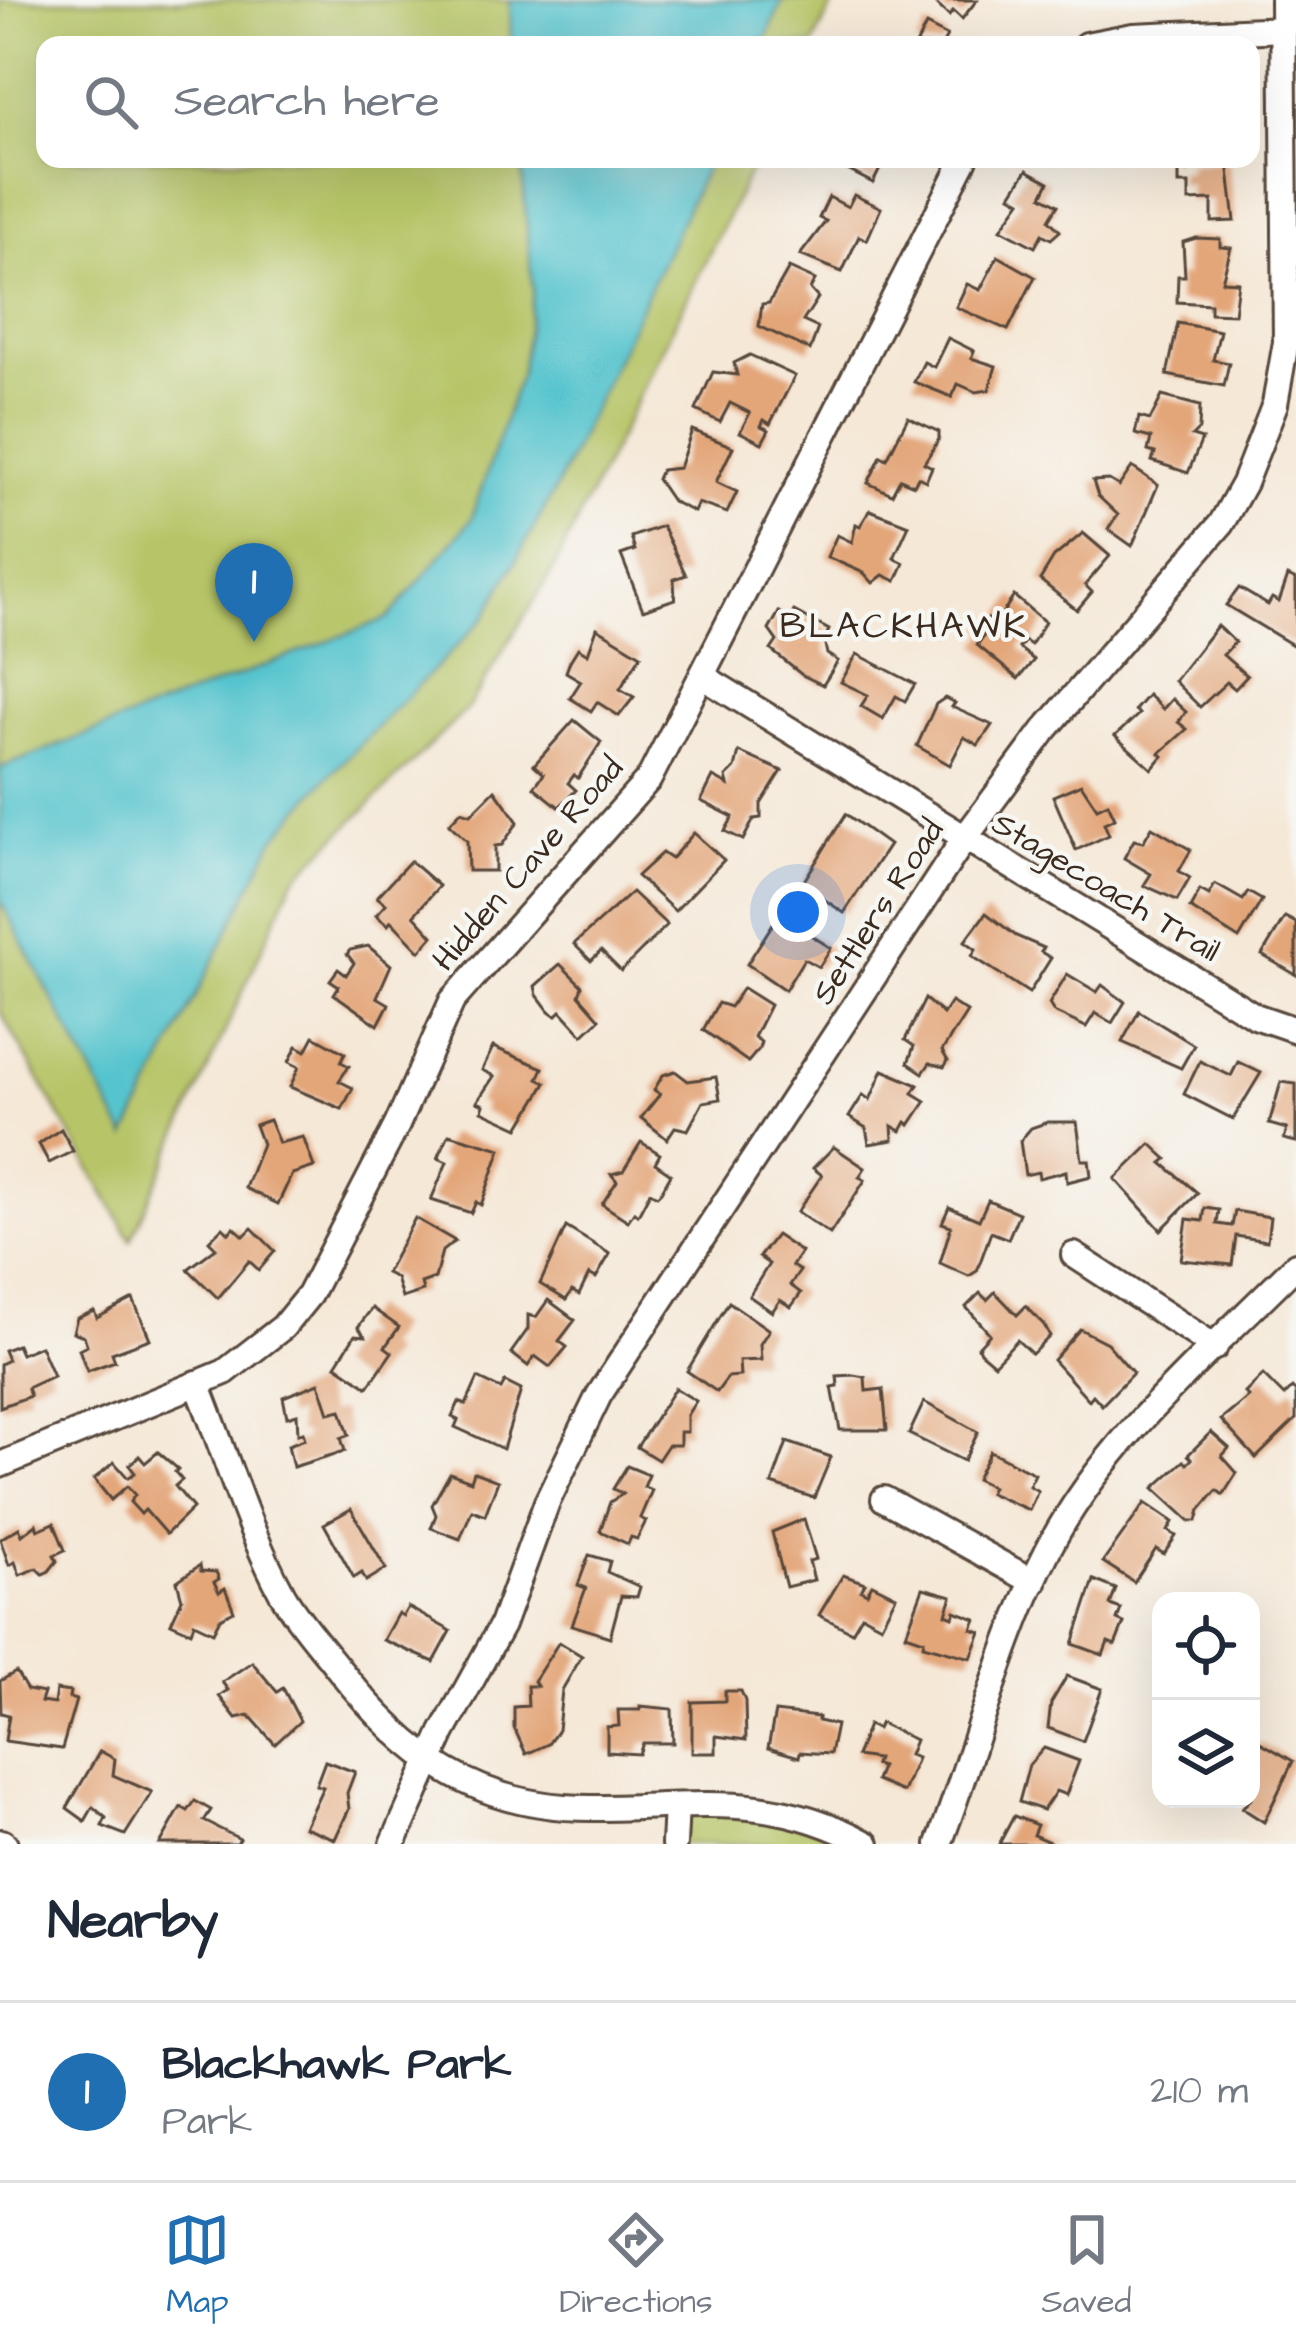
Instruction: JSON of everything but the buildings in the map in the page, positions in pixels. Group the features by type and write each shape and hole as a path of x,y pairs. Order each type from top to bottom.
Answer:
{"street":[{"name":"Settlers Road","path":"393,1844 429,1761 502,1624 547,1502 599,1395 964,839 1044,731 1221,524 1275,404 1289,299 1283,0"},
{"path":"1133,36 1284,29"},
{"name":"Hidden Cave Road","path":"0,1465 197,1383 256,1351 309,1295 386,1147 452,1001 482,961 640,794 960,168"},
{"name":"Stagecoach Trail","path":"702,676 1255,1016 1296,1030"},
{"path":"1074,1255 1215,1347"},
{"path":"940,1844 1034,1582 1096,1474 1296,1265"},
{"path":"197,1383 284,1595 380,1721 429,1761 518,1802 585,1808 793,1810 867,1844"},
{"path":"884,1499 1034,1582"},
{"path":"674,1844 676,1806"}],"green space":[{"path":"0,0 835,0 817,36 36,36 36,168 752,168 552,572 468,708 293,880 131,1240 0,1011"},
{"path":"735,1805 867,1844 674,1844 676,1806"}],"water":[{"path":"510,0 783,0 767,36 511,36"},
{"path":"522,168 706,168 557,486 485,617 322,783 273,841 126,1137 0,900 0,768 388,618 471,520 521,371 533,294"}],"place":[{"name":"Blackhawk Park","path":"254,642"}],"district":[{"name":"BLACKHAWK","path":"904,626"}]}
